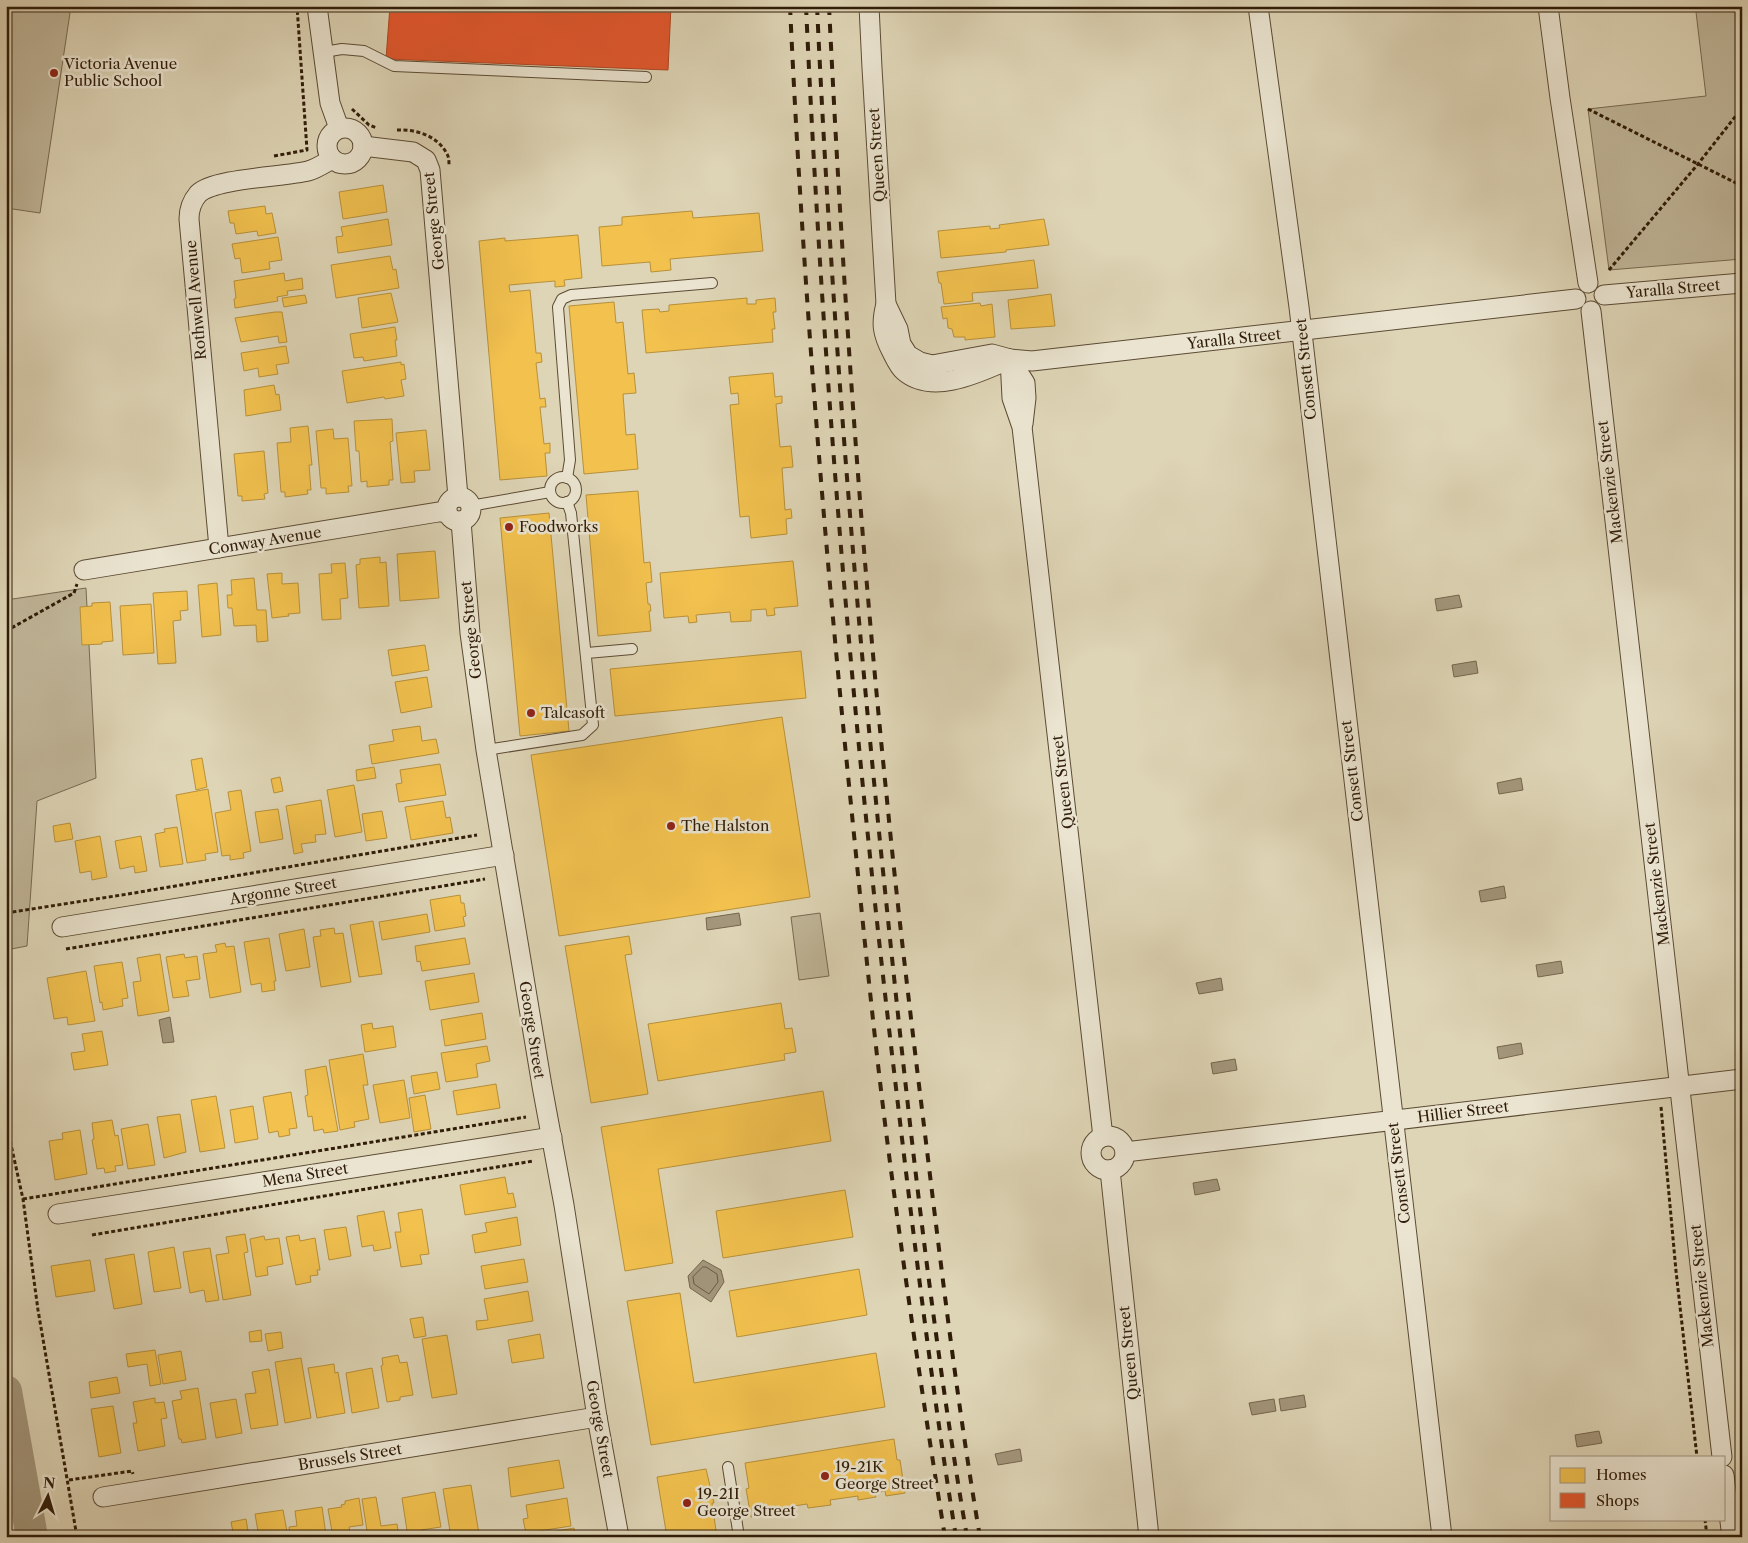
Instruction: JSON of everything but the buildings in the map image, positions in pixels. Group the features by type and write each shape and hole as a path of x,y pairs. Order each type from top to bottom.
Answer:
{"street":[{"path":"317,6 330,102 339,128"},
{"name":"Queen Street","path":"869,6 886,304 882,320 886,340 903,370 917,380 932,383 964,378 1010,360 1025,383 1026,398 1022,427 1103,1137"},
{"name":"Consett Street","path":"1258,6 1301,331 1442,1537"},
{"path":"1548,6 1588,283"},
{"path":"345,127 356,131 363,140 359,157 349,163 337,162 332,159 327,148 327,141 334,131 339,128 345,127"},
{"name":"George Street","path":"363,146 414,152 426,160 430,170 470,633 486,750 552,1136 597,1417 619,1537"},
{"name":"Rothwell Avenue","path":"219,548 189,219 190,210 198,194 207,189 224,184 310,171 332,159"},
{"path":"1588,283 1594,283 1599,286 1604,295 1602,306 1597,310 1591,311 1580,307 1576,299 1579,289 1588,283"},
{"name":"Yaralla Street","path":"1604,295 1742,283"},
{"name":"Yaralla Street","path":"1010,360 1032,361 1576,299"},
{"name":"Mackenzie Street","path":"1591,311 1722,1456"},
{"name":"Conway Avenue","path":"84,570 459,509"},
{"name":"Argonne Street","path":"62,927 504,855"},
{"name":"Hillier Street","path":"1125,1152 1742,1079"},
{"name":"Mena Street","path":"58,1214 552,1136"},
{"path":"1108,1136 1118,1140 1124,1147 1124,1157 1119,1166 1110,1170 1099,1167 1092,1159 1091,1153 1094,1143 1103,1137 1108,1136"},
{"name":"Queen Street","path":"1110,1170 1149,1537"},
{"name":"Brussels Street","path":"103,1497 597,1417"},
{"path":"1726,1490 1732,1537"}],"lane":[{"path":"324,52 342,49 364,51 394,66 646,77"},
{"path":"566,478 570,460 558,307 562,299 571,295 712,283"},
{"path":"558,478 566,478 572,481 576,490 567,502 557,501 550,492 551,484 558,478"},
{"path":"459,509 550,492"},
{"path":"486,750 582,735 593,725 571,513 567,502"},
{"path":"587,653 632,649"},
{"path":"728,1467 739,1537"}],"path":[{"path":"272,156 307,150 296,6"},
{"path":"1609,270 1698,164 1742,108"},
{"path":"351,109 369,125 385,131"},
{"path":"1588,109 1742,186"},
{"path":"393,130 410,129 433,137 447,154 450,174"},
{"path":"6,630 74,592 84,570"},
{"path":"6,913 118,896 477,835"},
{"path":"66,950 484,879"},
{"path":"1660,1106 1697,1456"},
{"path":"22,1199 526,1116"},
{"path":"6,1122 22,1199 38,1310 78,1537"},
{"path":"92,1234 533,1161"},
{"path":"1705,1520 1707,1537"}],"shaded area":[{"path":"6,6 71,6 40,213 6,208"},
{"path":"1742,7 1742,259 1609,270 1588,109 1706,96 1696,12"},
{"path":"86,588 96,778 37,801 27,946 6,950 6,600"},
{"path":"820,913 829,976 799,980 791,917"}],"water":[{"path":"1459,595 1462,607 1437,611 1435,599"},
{"path":"1476,661 1478,673 1454,677 1452,665"},
{"path":"1521,778 1523,790 1499,794 1497,783"},
{"path":"1504,886 1506,898 1481,902 1479,891"},
{"path":"739,913 741,925 707,930 706,918"},
{"path":"1561,961 1563,973 1538,977 1536,965"},
{"path":"1221,978 1223,990 1199,994 1196,983"},
{"path":"170,1017 174,1042 163,1043 159,1020"},
{"path":"1521,1043 1523,1054 1499,1059 1497,1047"},
{"path":"1235,1059 1237,1070 1213,1074 1211,1063"},
{"path":"1217,1179 1220,1190 1195,1195 1193,1183"},
{"path":"703,1260 721,1270 724,1282 711,1302 690,1288 688,1276"},
{"path":"1304,1395 1306,1407 1281,1411 1279,1399"},
{"path":"1274,1399 1276,1411 1252,1415 1249,1403"},
{"path":"1599,1431 1602,1443 1577,1447 1575,1435"},
{"path":"1020,1449 1022,1461 998,1465 995,1454"}],"waterway":[{"path":"6,1391 32,1537"}],"railway":[{"path":"790,6 814,396 839,688 879,1074 916,1353 945,1537"},
{"path":"806,6 829,400 851,662 892,1054 929,1356 956,1537"},
{"path":"817,6 829,230 845,454 875,789 921,1219 942,1378 967,1537"},
{"path":"829,6 853,403 877,701 894,870 946,1307 980,1537"}],"place":[{"name":"Victoria Avenue Public School","path":"54,73"},
{"name":"Foodworks","path":"509,527"},
{"name":"Talcasoft","path":"531,713"},
{"name":"The Halston","path":"671,826"},
{"name":"19-21K George Street","path":"825,1476"},
{"name":"19-21I George Street","path":"687,1503"}]}
